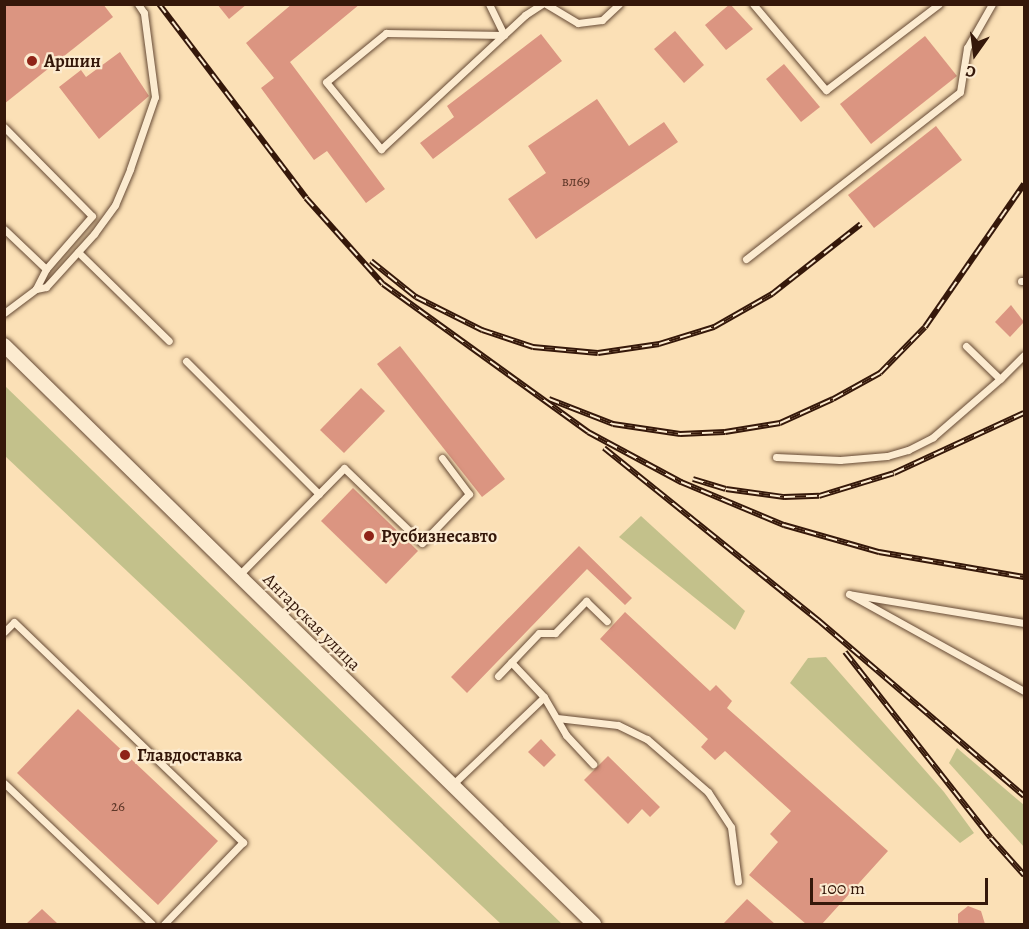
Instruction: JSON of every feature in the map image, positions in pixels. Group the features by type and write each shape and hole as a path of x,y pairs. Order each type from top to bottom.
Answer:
{"street":[{"name":"Ангарская улица","path":"4,345 594,924"}],"lane":[{"path":"36,289 46,287 116,205 155,97 144,13 138,4"},
{"path":"489,4 504,35"},
{"path":"504,35 386,33 326,82 381,149 504,35 544,4 578,23 602,20 620,4"},
{"path":"753,4 826,90 939,4"},
{"path":"746,258 960,92 967,48 992,4"},
{"path":"4,127 92,216 46,270 36,289 4,313"},
{"path":"4,229 46,270"},
{"path":"78,252 169,341"},
{"path":"966,346 1000,379"},
{"path":"776,457 840,460 887,456 908,450 933,437 1024,355"},
{"path":"186,361 319,494"},
{"path":"239,575 344,468 422,543 469,494 442,458"},
{"path":"1024,623 849,594 1024,691"},
{"path":"498,676 539,633 555,633 586,601 607,621"},
{"path":"4,632 14,622 243,842 164,924"},
{"path":"511,662 544,696 566,735 593,764"},
{"path":"452,785 544,696"},
{"path":"557,718 618,725 647,739 708,792 730,827 738,882"},
{"path":"4,783 152,924"}],"shaded area":[{"path":"5,386 562,924 501,924 5,456"},
{"path":"641,516 745,611 735,630 619,537"},
{"path":"826,657 944,792 974,833 960,843 790,683 808,658"},
{"path":"957,748 1024,805 1024,847 949,763"}],"building":[{"name":"Аршин","path":"4,4 103,4 113,17 4,104"},
{"path":"217,4 247,4 229,19"},
{"path":"292,4 360,4 290,62 385,189 366,203 327,151 314,160 261,88 274,78 246,43"},
{"path":"730,4 753,29 726,50 705,25"},
{"path":"675,31 704,65 684,83 654,49"},
{"path":"541,34 562,61 433,159 420,143 454,117 447,106"},
{"path":"925,36 957,76 871,144 840,104"},
{"path":"120,52 149,96 99,139 59,87 81,70 86,77"},
{"path":"784,64 820,107 801,122 766,79"},
{"path":"597,99 629,146 664,122 678,142 536,239 508,199 546,173 528,146"},
{"path":"936,126 962,160 874,228 848,195"},
{"path":"1011,305 1024,322 1010,337 995,322"},
{"path":"400,346 505,479 482,497 377,364"},
{"path":"361,388 385,411 344,453 320,430"},
{"name":"Русбизнесавто","path":"353,488 418,551 386,584 321,521"},
{"path":"579,546 632,598 625,605 587,569 467,693 451,677"},
{"path":"625,612 710,691 716,685 732,701 727,708 888,851 822,924 806,924 749,875 778,842 770,834 791,811 725,751 715,760 701,747 708,739 600,639"},
{"path":"78,709 218,841 158,905 17,773"},
{"path":"541,739 556,755 544,767 528,752"},
{"path":"608,756 660,807 650,817 642,809 628,824 584,780"},
{"path":"747,899 775,924 723,924"},
{"path":"968,906 981,911 985,924 958,924 958,914"},
{"path":"42,909 58,924 26,924"}],"railway":[{"path":"159,4 306,198 383,284 588,432 681,482 784,525 879,552 1024,577"},
{"path":"549,399 613,424 680,434 725,432 780,423 833,399 880,373 925,327 1024,184"},
{"path":"371,261 416,297 482,330 533,347 598,353 659,344 714,327 772,294 861,224"},
{"path":"693,479 726,489 784,497 819,496 894,473 1024,413"},
{"path":"604,448 818,620 1024,796"},
{"path":"845,652 991,838 1024,875"}],"place":[{"name":"Аршин","path":"32,61"},
{"name":"Русбизнесавто","path":"369,536"},
{"name":"Главдоставка","path":"125,755"}]}
